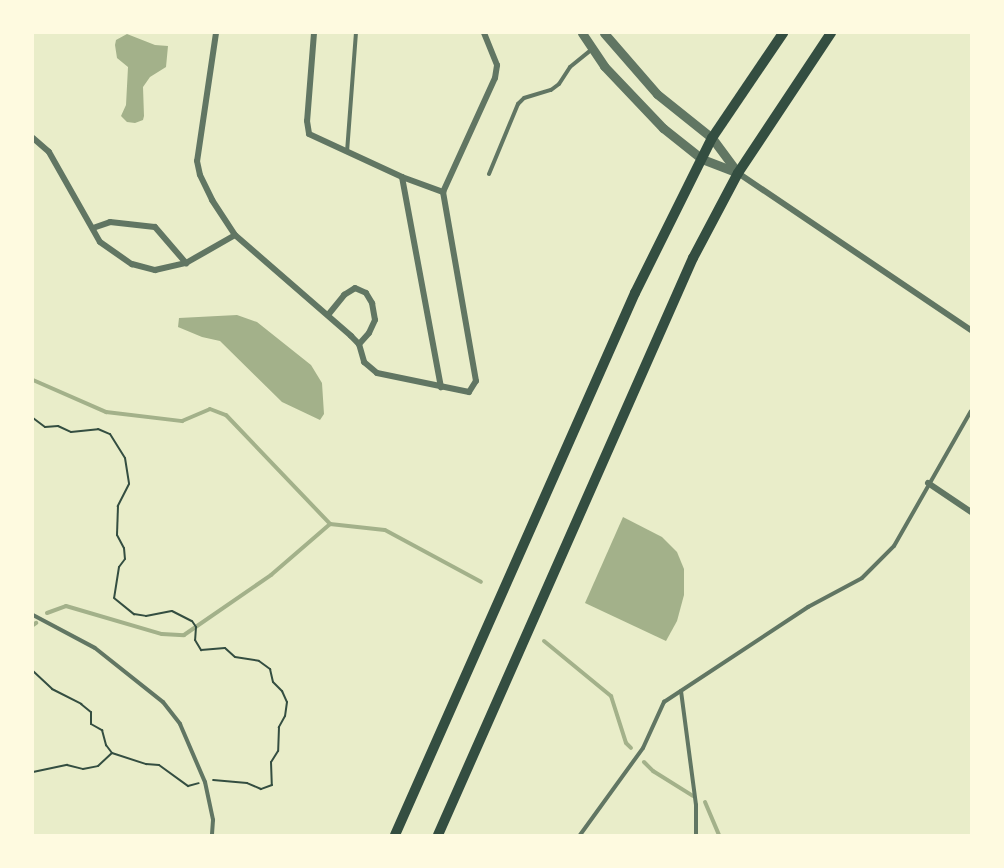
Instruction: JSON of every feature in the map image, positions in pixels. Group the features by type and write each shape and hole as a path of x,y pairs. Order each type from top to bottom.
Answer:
{"main road":[{"path":"395,835 635,293 712,138 783,33"},
{"path":"438,835 693,258 738,173 831,33"}],"street":[{"path":"216,33 197,161 200,175 212,200 235,235 359,344 364,362 377,373 469,392 476,381 443,192 495,78 497,64 484,33"},
{"path":"314,33 307,121 309,134 402,177 443,192"},
{"path":"582,33 604,66 663,128 702,159 738,173 971,330"},
{"path":"604,33 657,94 712,138 738,173"},
{"path":"33,138 49,152 100,242 132,264 155,270 186,264 235,235"},
{"path":"402,177 441,387"},
{"path":"93,228 110,222 155,227 186,264"},
{"path":"328,315 344,295 355,288 366,293 372,303 375,320 369,333 359,344"},
{"path":"928,483 971,512"}],"lane":[{"path":"347,152 357,33"},
{"path":"489,174 518,104 524,98 551,90 559,84 570,67 593,48"},
{"path":"580,835 643,748 664,702 808,607 862,578 894,546 971,411"},
{"path":"33,615 95,648 163,702 180,724 206,782 213,820 212,835"},
{"path":"681,691 696,805 696,835"}],"path":[{"path":"33,418 45,427 58,426 71,432 98,429 110,434 119,445 125,458 129,484 118,506 117,535 124,548 125,559 119,567 114,598 130,608 134,614 146,616 172,610 192,621 196,627 195,639 201,650 225,648 235,657 259,661 270,669 273,682 287,702 285,716 279,727 278,751 271,762 272,785 261,789 247,783 206,782 188,786 159,765 146,764 112,753 106,745 102,730 91,724 92,712 51,689 33,671"},
{"path":"33,772 67,765 83,769 98,766 112,753"}],"shaded area":[{"path":"127,34 155,45 168,46 166,67 150,77 143,87 144,116 143,120 135,123 127,122 121,116 126,105 128,67 117,58 115,45 116,40"},
{"path":"237,315 257,322 311,365 322,383 324,414 320,420 282,402 220,341 202,337 178,327 179,318"},
{"path":"623,517 662,537 677,552 684,569 684,595 677,621 666,641 585,603"}],"waterway":[{"path":"33,380 106,412 182,421 210,409 226,415 330,524 385,530 481,582"},
{"path":"47,613 66,606 162,634 184,635 271,575 330,524"},
{"path":"544,641 611,696 626,743 631,748"},
{"path":"644,762 653,771 693,796"},
{"path":"705,802 719,835"}]}
